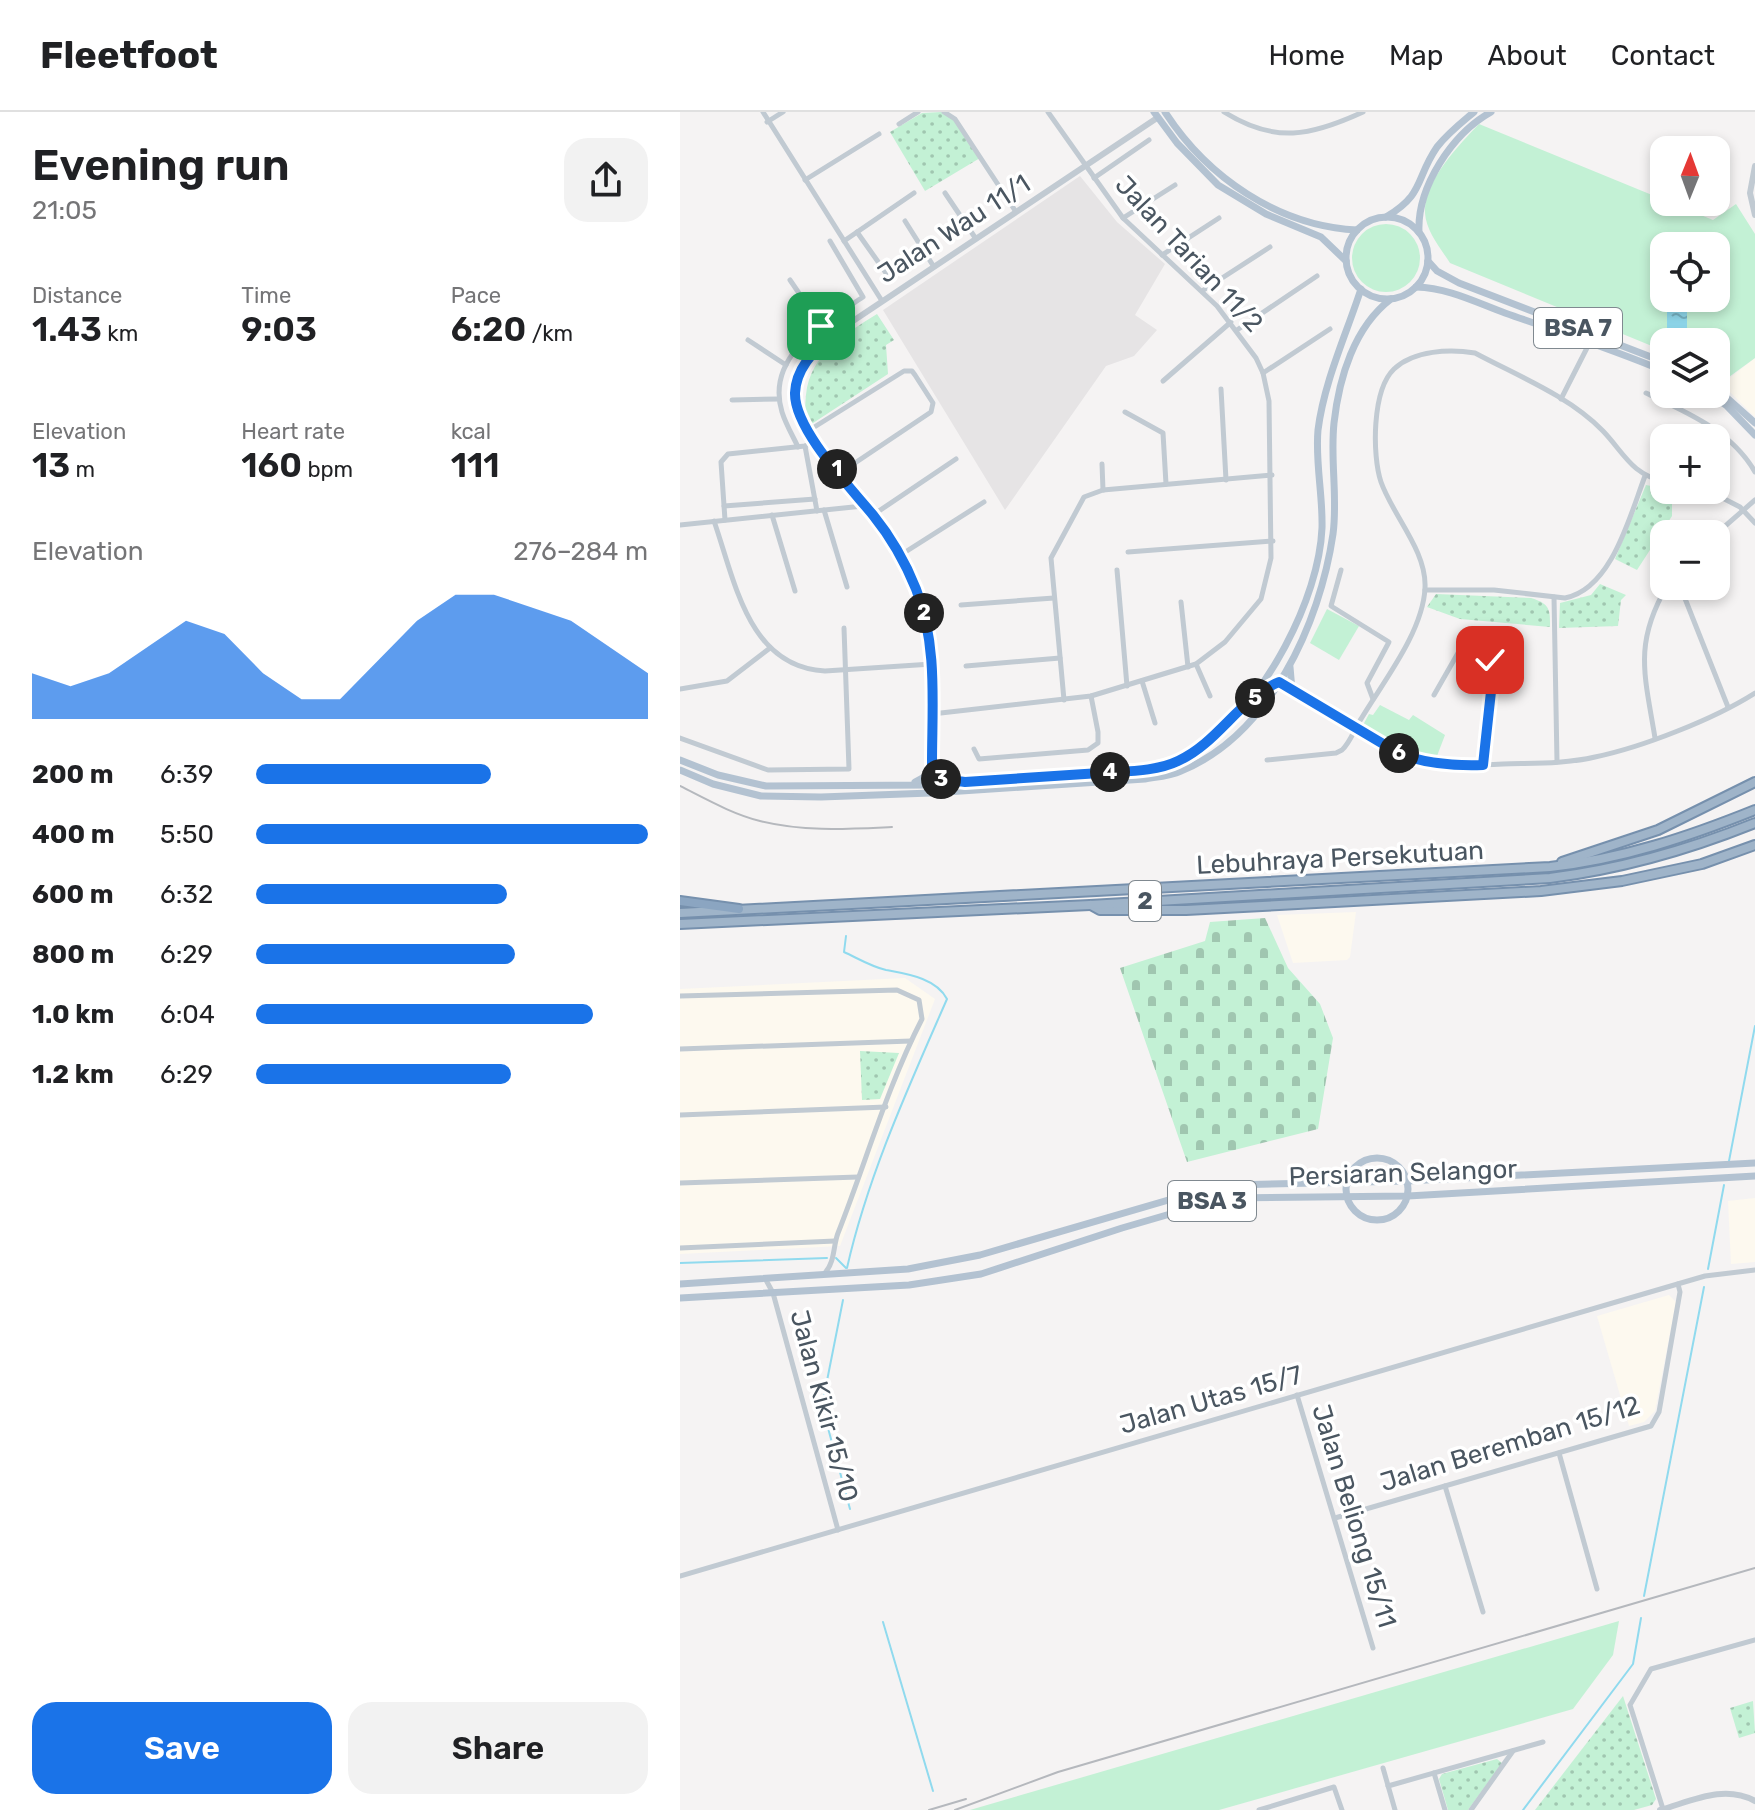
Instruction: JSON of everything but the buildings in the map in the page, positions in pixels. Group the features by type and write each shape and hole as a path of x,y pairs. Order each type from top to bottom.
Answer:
{"highway":[{"path":"1550,867 1658,830 1755,782"},
{"name":"Lebuhraya Persekutuan","path":"680,913 1550,867 1586,863 1645,850 1755,810"},
{"name":"Lebuhraya Persekutuan","path":"680,927 702,923 1505,882 1589,873 1677,852 1755,823"},
{"path":"1090,905 1100,910 1186,910 1541,891 1592,886 1702,864 1755,845"},
{"path":"1541,891 1572,883 1589,873"},
{"path":"680,901 739,909"}],"main road":[{"path":"1165,112 1183,139 1202,159 1245,194 1321,226 1357,230"},
{"path":"1386,217 1408,223 1419,232 1426,244 1428,261 1416,287 1391,299 1380,298 1361,289 1353,281 1346,261 1347,250 1357,230 1386,217 1413,198 1435,150 1449,133 1474,112"},
{"path":"1419,232 1421,208 1443,155 1460,135 1491,112"},
{"path":"1156,115 1177,143 1218,185 1266,214 1321,237 1346,261"},
{"name":"BSA 7","path":"1428,261 1437,271 1459,283 1650,357"},
{"name":"BSA 7","path":"1416,287 1444,289 1650,365"},
{"path":"1285,686 1276,671 1311,590 1322,530 1318,431 1335,366 1361,289"},
{"path":"1285,686 1290,661 1321,594 1333,531 1334,424 1340,389 1351,354 1368,319 1391,299"},
{"path":"1730,401 1755,423"},
{"path":"1729,408 1755,435"},
{"path":"1244,707 1284,650"},
{"path":"680,770 713,784 761,796 922,794 1145,779 1180,772 1212,753 1252,721 1273,690 1285,686 1290,661"},
{"path":"680,760 718,775 766,786 932,785 1146,769 1177,762 1207,744 1270,686 1285,686"},
{"path":"932,764 936,776 965,782"},
{"path":"896,785 922,780 932,764"},
{"path":"932,785 939,793"},
{"path":"922,794 932,785"},
{"path":"1374,1158 1395,1164 1407,1181 1408,1196 1397,1213 1377,1220 1358,1214 1347,1197 1346,1182 1356,1166 1374,1158"},
{"name":"Persiaran Selangor","path":"680,1284 908,1269 980,1255 1213,1187 1407,1181 1755,1163"},
{"name":"Persiaran Selangor","path":"680,1298 909,1285 981,1274 1225,1198 1408,1196 1755,1176"}],"street":[{"path":"763,112 882,301"},
{"path":"767,122 783,112"},
{"path":"899,124 918,112"},
{"path":"944,112 955,119 1016,212"},
{"name":"Jalan Tarian 11/2","path":"932,714 1091,696 1196,664 1225,642 1261,599 1273,541 1269,401 1263,373 1231,322 1123,218 1048,112"},
{"path":"1224,112 1270,132 1289,134 1308,134 1363,112"},
{"name":"Jalan Wau 11/1","path":"932,785 932,664 926,617 899,556 873,515 808,432 797,408 797,380 809,357 829,337 1084,167 1156,115"},
{"path":"805,181 879,134"},
{"path":"1094,179 1149,140"},
{"path":"1755,166 1750,193 1755,215"},
{"path":"1123,218 1175,185"},
{"path":"844,241 914,193"},
{"path":"945,193 976,239"},
{"path":"1162,255 1219,218"},
{"path":"905,221 934,267"},
{"path":"857,232 886,273"},
{"path":"830,241 863,297 801,343 786,365 779,399 787,424 802,447 815,499 847,587"},
{"path":"1202,291 1270,247"},
{"path":"1237,330 1317,276"},
{"path":"790,280 829,337"},
{"path":"1163,381 1231,322"},
{"path":"1263,373 1330,329"},
{"path":"748,340 786,365"},
{"path":"1561,399 1590,341"},
{"path":"1267,760 1336,753 1346,746 1407,646 1425,590 1417,555 1382,482 1378,460 1376,429 1379,403 1382,389 1393,370 1432,352 1456,350 1475,353 1561,399 1599,427 1634,469 1650,477"},
{"path":"808,432 896,375 912,371 933,403 931,412 840,473"},
{"path":"1221,389 1226,480"},
{"path":"1646,393 1699,418 1723,436 1755,472"},
{"path":"732,400 779,399"},
{"path":"1125,412 1163,433 1166,484"},
{"path":"725,520 723,457 802,447 815,442"},
{"path":"873,515 956,459"},
{"path":"1102,464 1103,490"},
{"path":"1064,700 1052,553 1084,497 1103,490 1272,475"},
{"path":"1425,590 1494,590 1554,597 1575,596 1605,572 1645,476"},
{"path":"724,506 815,499"},
{"path":"1730,522 1755,500"},
{"path":"1730,501 1745,510 1755,523"},
{"path":"899,556 984,502"},
{"path":"680,525 863,506"},
{"path":"772,515 795,591"},
{"path":"714,521 742,604 754,629 770,648 787,661 799,667 825,671 932,664"},
{"path":"1128,552 1273,541"},
{"path":"1117,570 1127,686"},
{"path":"1341,570 1331,606 1389,642 1367,683 1373,700"},
{"path":"1554,597 1557,762"},
{"path":"961,605 1054,598"},
{"path":"1655,738 1643,657 1651,618 1660,600"},
{"path":"1686,600 1728,707"},
{"path":"1181,602 1188,667"},
{"path":"680,738 768,770 849,769 844,628"},
{"path":"680,689 727,681 770,648"},
{"path":"1434,695 1458,653 1493,661 1483,765"},
{"path":"966,666 1060,658"},
{"path":"1196,664 1210,696"},
{"path":"1142,681 1155,723"},
{"path":"1285,686 1400,754 1420,761 1451,765 1557,762 1596,757 1655,738 1755,693"},
{"path":"974,749 979,759 1088,750 1098,743 1091,696"},
{"path":"680,996 897,990 916,997 922,1006 922,1019 858,1177 835,1241 831,1266 823,1275"},
{"path":"680,1049 912,1041"},
{"path":"680,1115 886,1107"},
{"path":"680,1183 858,1177"},
{"path":"680,1248 835,1241"},
{"path":"831,1266 839,1274"},
{"name":"Jalan Utas 15/7","path":"680,1576 1713,1274 1755,1270"},
{"name":"Jalan Kikir 15/10","path":"766,1280 773,1293 838,1530"},
{"name":"Jalan Beremban 15/12","path":"1335,1518 1651,1426 1655,1422 1680,1292 1678,1284"},
{"name":"Jalan Beliong 15/11","path":"1297,1395 1373,1648"},
{"path":"1559,1453 1597,1589"},
{"path":"1445,1486 1483,1612"},
{"path":"1755,1640 1651,1669 1630,1705 1662,1810 1722,1792 1740,1793 1755,1801"},
{"path":"1388,1786 1543,1742"},
{"path":"1471,1810 1513,1750"},
{"path":"1383,1768 1395,1810"},
{"path":"1434,1773 1445,1810"},
{"path":"1259,1810 1334,1787 1342,1810"}],"shaded area":[{"path":"1080,176 1117,222 1165,264 1135,315 1157,330 1134,356 1106,366 1005,510 883,310"},
{"path":"1755,358 1755,417 1730,392 1730,378"},
{"path":"1356,912 1347,960 1293,963 1277,915"},
{"path":"905,978 935,999 840,1246 680,1254 680,989"},
{"path":"1755,1198 1755,1262 1731,1264 1728,1201"},
{"path":"1669,1295 1676,1302 1655,1411 1644,1422 1629,1426 1597,1316"}],"green space":[{"path":"941,112 955,120 980,158 925,191 890,132 922,113"},
{"path":"1479,124 1650,194 1650,216 1703,216 1713,220 1719,216 1730,216 1730,208 1736,204 1755,234 1755,358 1730,376 1730,328 1650,328 1650,345 1450,263 1434,240 1425,213 1430,189 1453,153"},
{"path":"1379,224 1393,224 1405,229 1415,239 1420,258 1415,277 1405,287 1393,292 1379,292 1367,287 1357,277 1352,265 1352,251 1357,239 1367,229"},
{"path":"877,314 894,340 886,345 888,374 810,425 806,399 814,368 831,347"},
{"path":"1646,485 1650,486 1650,504 1672,504 1672,516 1669,520 1650,520 1650,550 1637,570 1615,559"},
{"path":"1600,584 1626,595 1621,600 1618,626 1559,628 1560,603 1591,595"},
{"path":"1436,594 1531,598 1548,608 1550,627 1460,619 1427,607"},
{"path":"1327,609 1359,626 1339,660 1310,643"},
{"path":"1380,705 1409,720 1413,715 1445,735 1437,756 1398,744 1363,725 1369,714 1373,715"},
{"path":"1265,918 1288,968 1320,1004 1333,1038 1318,1129 1187,1162 1120,968 1205,941 1210,922"},
{"path":"860,1051 899,1053 880,1099 862,1100"},
{"path":"1619,1621 1613,1655 1573,1709 1219,1810 970,1810"},
{"path":"1623,1696 1656,1799 1652,1805 1634,1810 1535,1810"},
{"path":"1753,1701 1755,1733 1739,1738 1730,1708"},
{"path":"1497,1759 1502,1763 1468,1810 1448,1810 1439,1779 1442,1774"}],"water":[{"path":"1667,312 1687,312 1687,328 1667,328"}],"waterway":[{"path":"846,936 844,952 875,967 928,982 947,999 878,1165 847,1268"},
{"path":"1729,1161 1755,1026"},
{"path":"1708,1269 1724,1185"},
{"path":"680,1263 827,1258"},
{"path":"836,1258 846,1268"},
{"path":"1644,1596 1704,1287"},
{"path":"843,1300 822,1406 850,1509"},
{"path":"1523,1810 1633,1664 1641,1618"},
{"path":"883,1622 933,1791"}],"tram line":[{"path":"680,786 719,806 760,821 826,829 892,827"}],"railway":[{"path":"955,1810 1058,1772 1755,1568"},
{"path":"929,1810 966,1799"}],"route":[{"path":"821,326 829,337 809,357 797,380 795,399 800,417 815,442 873,515 915,588 929,629 932,764 936,776 940,778 965,782 1146,769 1177,762 1207,744 1244,707 1279,682 1400,754 1420,761 1483,765 1494,664 1490,660"}]}
